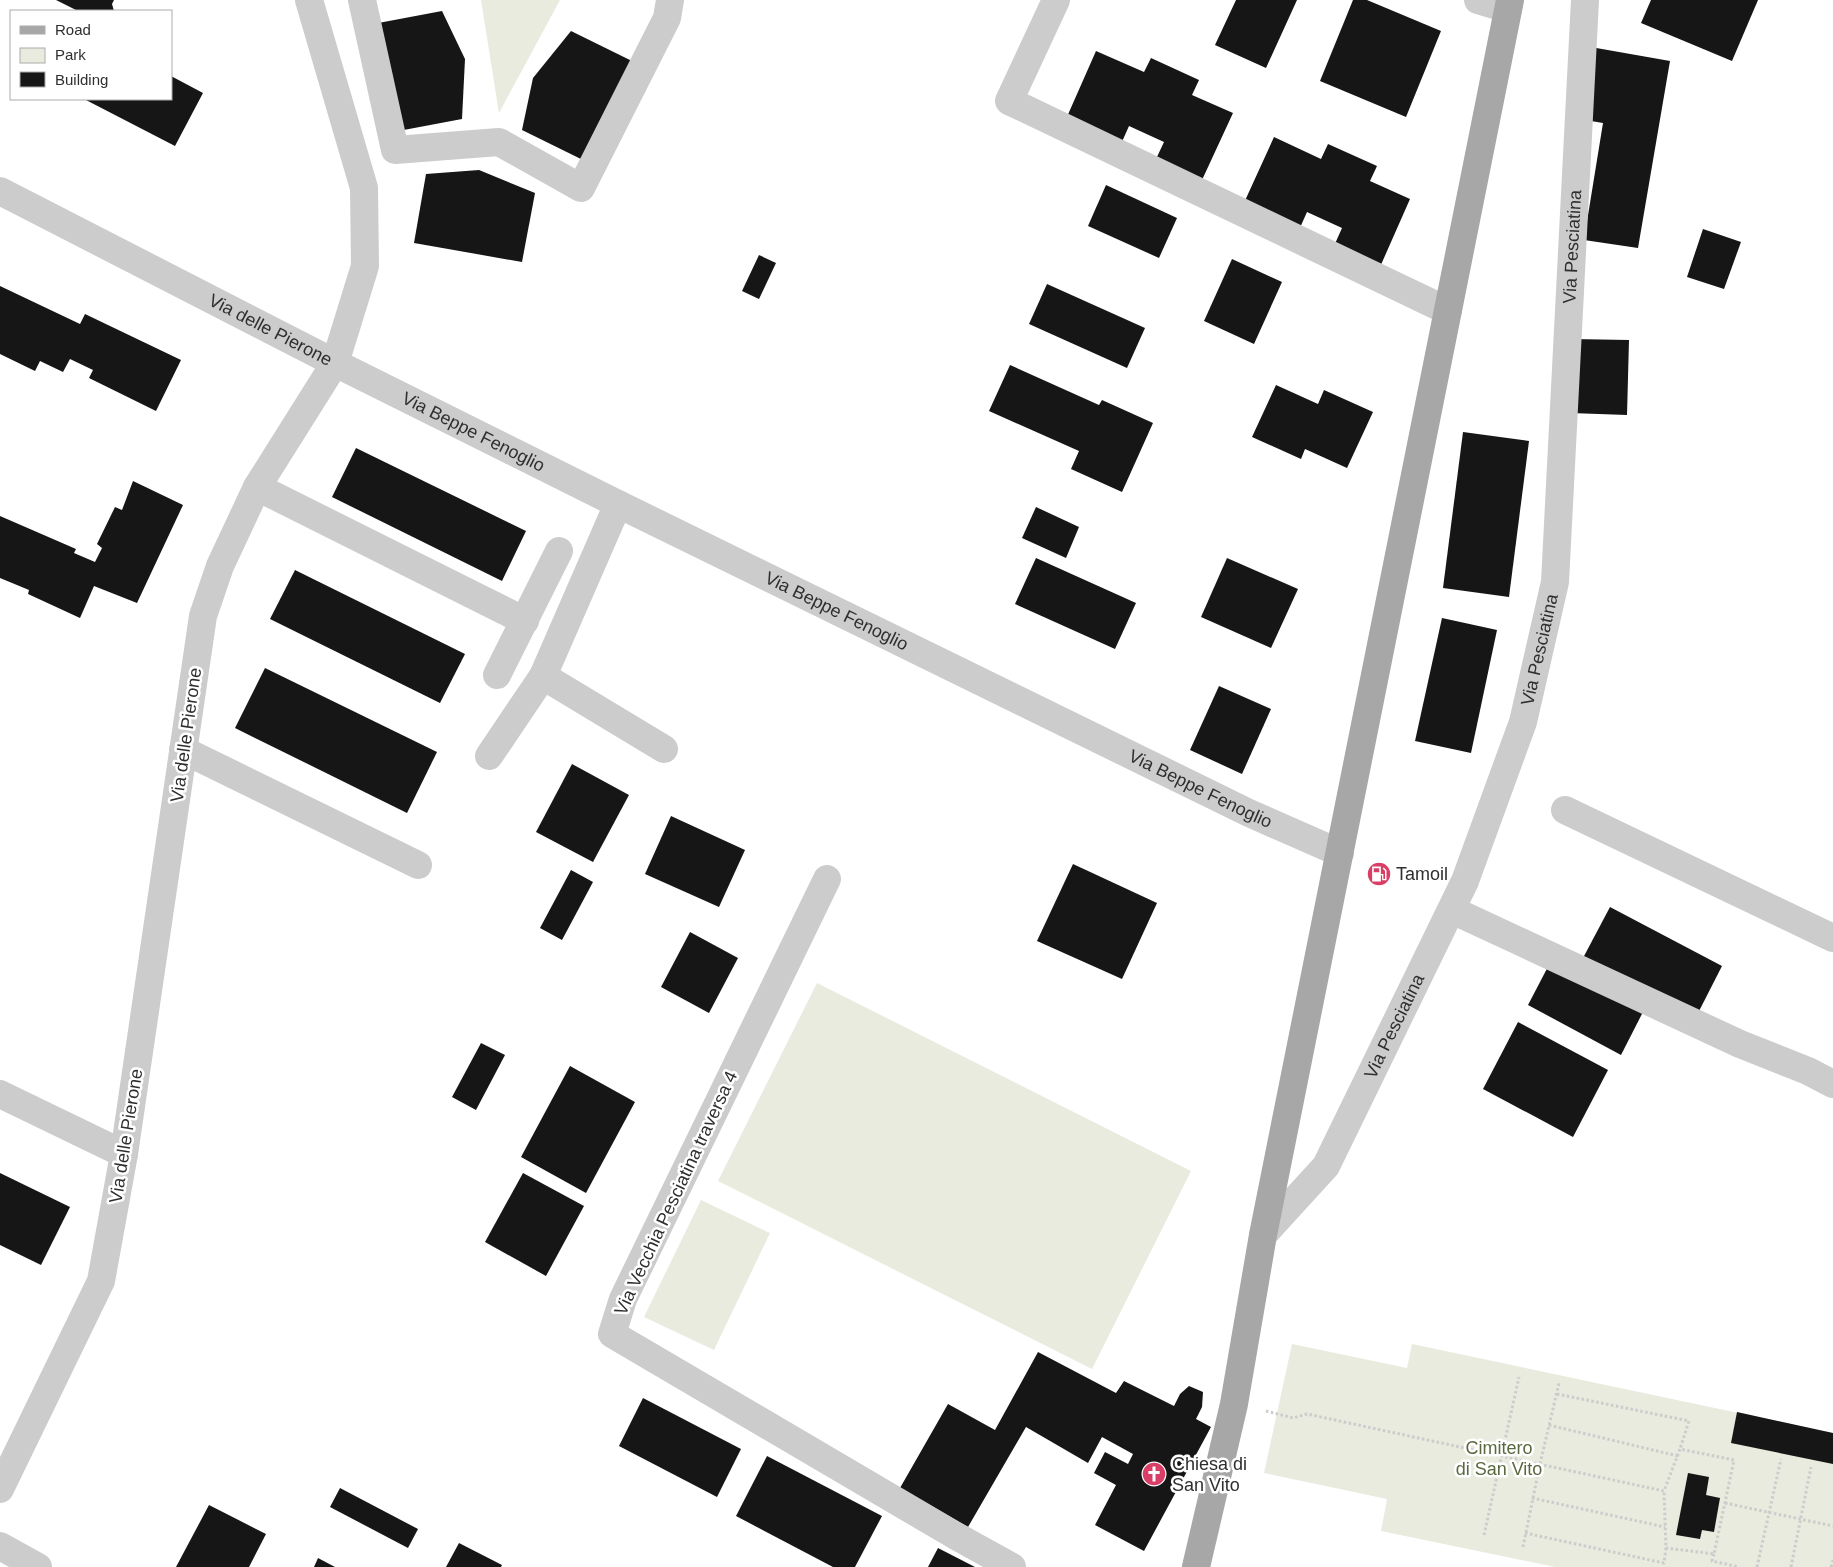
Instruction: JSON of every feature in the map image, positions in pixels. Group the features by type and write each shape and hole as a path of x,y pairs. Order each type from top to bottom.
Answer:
{"main road":[{"path":"1196,1567 1234,1404 1263,1235 1509,4"}],"street":[{"path":"309,0 364,188 365,266 336,363"},
{"path":"362,0 395,150 499,142 581,188 666,18 670,0"},
{"path":"1056,0 1009,100 1448,311"},
{"path":"1478,0 1509,4"},
{"name":"Via Pesciatina","path":"1263,1235 1326,1166 1465,881 1523,722 1555,582 1585,0"},
{"name":"Via delle Pierone","path":"0,191 336,363 257,487 220,566 203,616 124,1154 101,1281 0,1489"},
{"name":"Via Beppe Fenoglio","path":"336,363 618,504 1240,808 1340,853"},
{"path":"257,487 525,621"},
{"path":"489,756 543,676 618,504"},
{"path":"497,675 558,551"},
{"path":"543,676 664,749"},
{"path":"183,750 418,865"},
{"path":"1564,810 1833,938"},
{"name":"Via Vecchia Pesciatina traversa 4","path":"827,879 623,1299 612,1334 1012,1567"},
{"path":"1452,910 1740,1044 1808,1071 1833,1084"},
{"path":"0,1094 124,1154"},
{"path":"0,1546 38,1567"}],"path":[{"path":"1484,1535 1519,1377"},
{"path":"1523,1547 1532,1498 1560,1382"},
{"path":"1525,1533 1664,1564 1666,1548 1664,1491 1689,1421 1556,1394"},
{"path":"1234,1404 1293,1418 1307,1414 1664,1491"},
{"path":"1549,1425 1678,1456"},
{"path":"1680,1449 1734,1460 1712,1561 1740,1567"},
{"path":"1757,1567 1782,1459"},
{"path":"1791,1567 1811,1467"},
{"path":"1532,1498 1665,1527"},
{"path":"1725,1503 1833,1526"},
{"path":"1666,1548 1714,1554"},
{"path":"1832,1567 1833,1560"}],"green space":[{"path":"481,0 560,0 499,113"},
{"path":"817,983 1191,1171 1092,1369 718,1181"},
{"path":"701,1200 770,1233 714,1350 644,1317"},
{"name":"Cimitero di San Vito","path":"1292,1344 1407,1368 1412,1344 1833,1433 1833,1567 1555,1567 1381,1531 1387,1499 1264,1473"}],"building":[{"path":"56,0 114,0 112,4 114,10 76,10"},
{"path":"1236,0 1297,0 1266,68 1215,45"},
{"path":"1353,0 1367,0 1441,31 1406,117 1320,81"},
{"path":"1651,0 1758,0 1732,61 1641,23"},
{"path":"442,11 465,59 462,119 393,132 373,24"},
{"path":"571,31 634,62 585,161 522,130 533,78"},
{"path":"1585,46 1670,61 1638,248 1584,240 1603,123 1573,118"},
{"path":"1096,51 1144,72 1151,58 1199,80 1192,95 1233,113 1202,180 1156,159 1164,142 1129,126 1121,144 1066,119"},
{"path":"172,77 203,93 175,146 86,100 172,100"},
{"path":"1274,137 1321,159 1328,144 1377,166 1370,181 1410,199 1380,267 1334,246 1342,228 1307,212 1299,230 1243,205"},
{"path":"479,170 535,193 522,262 414,243 426,174"},
{"path":"1106,185 1177,218 1159,258 1088,226"},
{"path":"1703,229 1741,242 1724,289 1687,277"},
{"path":"759,255 776,263 759,299 742,291"},
{"path":"1232,259 1282,282 1254,344 1204,321"},
{"path":"1047,284 1145,328 1127,368 1029,324"},
{"path":"0,286 80,324 85,314 181,360 156,411 89,378 93,370 70,359 63,372 40,361 35,371 0,354"},
{"path":"1572,339 1629,340 1627,415 1570,413"},
{"path":"1010,365 1099,405 1102,400 1153,423 1122,492 1071,469 1079,451 989,411"},
{"path":"1276,385 1318,404 1324,390 1373,412 1347,468 1305,449 1301,459 1252,437"},
{"path":"1463,432 1529,441 1509,597 1443,588"},
{"path":"356,448 526,531 502,581 332,497"},
{"path":"133,481 183,505 137,603 94,586 80,618 28,594 29,590 0,578 0,516 76,549 74,553 95,562 102,548 97,544 115,507 122,510"},
{"path":"1036,507 1079,527 1066,558 1022,538"},
{"path":"1036,558 1136,603 1115,649 1015,604"},
{"path":"1227,558 1298,589 1271,648 1201,617"},
{"path":"295,570 465,654 440,703 270,619"},
{"path":"1442,618 1497,630 1471,753 1415,741"},
{"path":"265,668 437,752 407,813 235,728"},
{"path":"1219,686 1271,709 1242,774 1190,750"},
{"path":"572,764 629,795 593,862 536,832"},
{"path":"671,816 745,850 719,907 645,874"},
{"path":"1073,864 1157,903 1122,979 1037,941"},
{"path":"571,870 593,882 562,940 540,928"},
{"path":"1610,907 1722,966 1696,1017 1583,958"},
{"path":"690,932 738,958 709,1013 661,987"},
{"path":"1552,959 1645,1008 1621,1055 1528,1005"},
{"path":"1518,1022 1608,1070 1573,1137 1483,1089"},
{"path":"481,1043 505,1055 476,1110 452,1097"},
{"path":"570,1066 635,1102 586,1193 521,1157"},
{"path":"0,1173 70,1207 41,1265 0,1245"},
{"path":"523,1173 584,1206 546,1276 485,1242"},
{"path":"1038,1352 1116,1393 1124,1381 1174,1406 1180,1394 1189,1386 1203,1392 1202,1407 1196,1419 1211,1427 1144,1551 1095,1525 1116,1485 1094,1473 1105,1452 1128,1464 1133,1454 1102,1437 1088,1463 1026,1427 968,1527 900,1488 948,1404 995,1430"},
{"path":"643,1398 741,1449 717,1497 619,1446"},
{"path":"1737,1412 1833,1433 1833,1464 1731,1443"},
{"path":"767,1456 882,1516 855,1567 833,1567 736,1516"},
{"path":"1688,1473 1709,1477 1706,1495 1720,1498 1714,1532 1702,1530 1700,1539 1676,1535"},
{"path":"340,1488 418,1529 408,1548 330,1507"},
{"path":"209,1505 266,1534 249,1567 176,1567"},
{"path":"459,1543 502,1565 501,1567 446,1567"},
{"path":"938,1548 975,1567 928,1567"},
{"path":"318,1558 335,1567 314,1567"}],"place":[{"name":"Tamoil","path":"1379,874"},
{"name":"Chiesa di San Vito","path":"1154,1474"}]}
